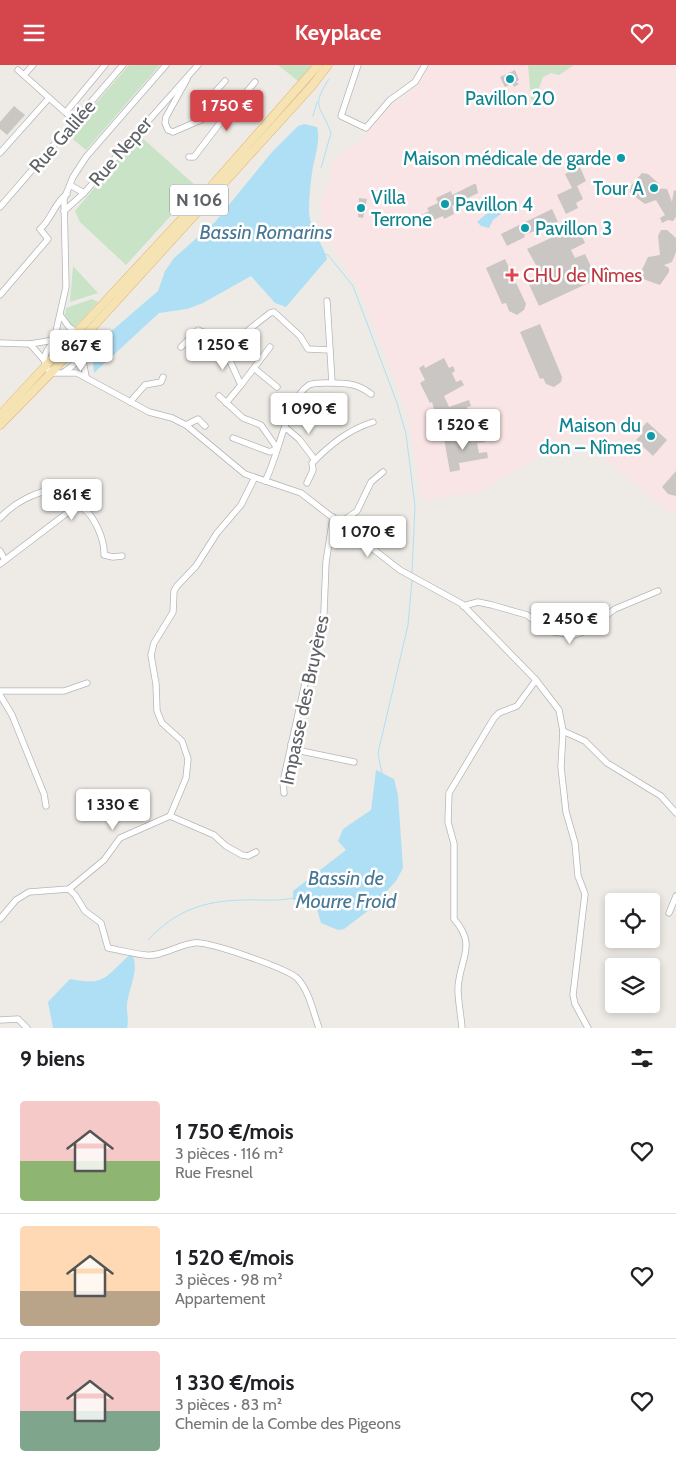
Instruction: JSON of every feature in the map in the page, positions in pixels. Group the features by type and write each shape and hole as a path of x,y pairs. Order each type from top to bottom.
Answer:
{"main road":[{"name":"N 106","path":"79,334 268,124 318,65"},
{"name":"N 106","path":"0,415 79,334 311,87 328,65"},
{"name":"N 106","path":"0,425 47,367"}],"street":[{"path":"24,75 33,65"},
{"path":"66,112 105,65"},
{"name":"Rue Galilée","path":"0,207 123,65"},
{"name":"Rue Galilée","path":"64,211 70,185 86,157 166,65"},
{"name":"Rue Neper","path":"64,211 84,193 198,65"},
{"path":"311,87 332,65"},
{"path":"358,65 341,116 366,128 390,100 415,82 425,65"},
{"path":"18,70 75,121"},
{"path":"191,73 166,117 165,123 168,130 174,132 217,113"},
{"path":"223,119 217,113 215,92 225,81"},
{"path":"189,157 194,157 255,82"},
{"path":"0,153 49,97"},
{"name":"Rue Neper","path":"70,185 84,193"},
{"path":"0,295 48,239 40,229 47,223 60,199 67,193"},
{"path":"47,367 61,316 66,287 64,211"},
{"path":"327,301 332,383"},
{"path":"228,359 230,351 238,341 270,313 274,312 300,336 308,349 330,351"},
{"path":"61,316 79,334 86,377"},
{"path":"181,347 198,330 220,339 238,341"},
{"path":"0,343 30,344 79,334"},
{"path":"220,339 241,385"},
{"path":"30,344 47,367 86,377 150,412 172,418 186,425 236,468 254,479 301,493 411,577 466,605 470,613 536,680 559,710 563,731 561,767 566,812 575,843 578,876 584,894 573,1000 588,1028"},
{"path":"226,403 255,369 270,347"},
{"path":"64,372 76,364 82,355"},
{"path":"255,369 277,387"},
{"path":"130,402 144,385 161,381 163,377"},
{"path":"265,481 274,467 277,448 290,413 303,390 310,385 332,383 360,386 371,394"},
{"path":"219,396 243,418 261,425 277,448"},
{"path":"186,425 198,419 205,426"},
{"path":"307,483 312,470 312,463 346,433 373,422"},
{"path":"286,428 299,439 316,460"},
{"path":"233,438 270,452 277,448"},
{"path":"340,523 357,511 371,482 383,472"},
{"path":"0,919 16,900 29,892 69,889 104,860 120,838 170,817 186,778 188,759 182,741 162,723 157,711 151,655 154,643 173,612 174,591 196,566 217,533 241,505 254,479"},
{"path":"0,518 10,507 27,497 55,488"},
{"path":"0,551 3,562 70,510 82,507 89,513 94,522 103,542 104,555 122,556"},
{"name":"Impasse des Bruyères","path":"284,793 282,782 305,683 320,641 324,612 326,562 333,517"},
{"path":"466,605 478,602 501,607 527,615 547,631 575,635 585,631 615,609 658,591"},
{"path":"462,1028 458,988 468,946 462,927 454,919 454,844 448,821 449,793 494,718 499,713 517,706 536,680"},
{"path":"0,691 64,691 87,683"},
{"path":"0,695 12,715 44,793 46,806"},
{"path":"563,731 585,741 607,763 661,796 676,813"},
{"path":"291,744 301,751 354,762"},
{"path":"170,817 214,835 226,846 242,855 248,856 256,852"},
{"path":"69,889 85,911 101,923 108,948 146,955 194,943 204,943 224,948 292,975 297,979 312,1003 320,1028"},
{"path":"669,913 676,896"},
{"path":"0,1020 18,1019 27,1028"}],"shaded area":[{"name":"CHU de Nîmes","path":"430,65 676,65 676,511 672,515 576,435 480,492 422,500 407,412 361,294 322,228 320,202 330,177 333,161 363,138 397,99 400,101 419,83"}],"green space":[{"path":"129,65 160,65 86,150 68,135"},
{"path":"278,65 312,65 298,81"},
{"path":"528,65 574,65 559,75 551,73 543,77 534,102 531,99"},
{"path":"139,135 197,187 126,265 80,222 75,211"},
{"path":"73,266 98,293 70,302"},
{"path":"92,299 98,302 76,326 70,325 65,315 66,308"}],"water":[{"name":"Bassin Romarins","path":"304,124 317,127 318,144 313,167 309,212 314,231 327,259 286,307 275,303 251,276 203,303 187,309 159,313 94,373 93,361 101,353 98,343 158,291 165,271 174,258 215,222 272,152 298,126"},
{"path":"501,201 505,203 506,210 493,220 489,228 481,226 477,222"},
{"name":"Bassin de Mourre Froid","path":"376,770 394,779 398,795 403,868 396,881 369,910 344,929 338,930 321,923 314,899 293,900 293,891 346,850 338,841 343,829 371,810"},
{"path":"131,954 135,966 127,1002 127,1028 53,1028 48,1002 70,979 91,981 104,978"}],"building":[{"name":"Pavillon 20","path":"515,70 519,80 516,82 519,84 514,87 512,83 505,87 500,77"},
{"path":"14,106 25,115 7,135 0,129 0,122"},
{"name":"Pavillon 3","path":"580,167 586,181 577,186 583,199 576,203 578,208 566,214 557,195 572,188 565,174"},
{"path":"642,173 648,174 659,184 655,188 667,189 672,202 674,190 676,191 676,217 673,221 668,220 662,223 660,218 665,215 656,200 645,204 630,193 631,186"},
{"name":"Pavillon 4","path":"476,184 478,193 452,206 454,214 444,219 443,216 419,226 417,217 429,211 427,208 438,203 436,198 451,191 452,195"},
{"name":"Villa Terrone","path":"359,198 367,199 363,218 358,217"},
{"name":"Pavillon 3","path":"552,209 558,222 524,235 525,237 507,246 501,234"},
{"path":"577,226 585,243 571,250 575,258 585,254 597,279 539,306 527,280 541,274 527,249"},
{"path":"661,230 667,230 676,238 676,252 672,262 664,265 669,268 669,272 660,285 643,279 640,274 648,257 660,255 658,236"},
{"path":"505,259 526,304 524,310 517,315 509,311 506,303 502,304 486,268"},
{"path":"540,324 562,377 561,382 554,387 546,384 543,378 540,379 520,332"},
{"path":"444,358 449,368 453,366 455,371 452,373 456,382 461,380 464,385 444,396 449,407 469,400 471,406 467,407 470,417 474,416 476,421 441,433 432,402 430,403 420,383 425,380 419,368 424,365 425,368"},
{"name":"Maison du don – Nîmes","path":"647,422 667,440 653,456 636,440 643,433 640,430"},
{"path":"443,433 456,436 459,440 484,436 485,442 477,443 479,453 487,452 488,458 459,463 460,470 450,472"},
{"path":"676,471 676,496 668,494 662,487"}],"waterway":[{"path":"321,168 331,133 319,106 319,101 323,88 329,79"},
{"path":"313,116 317,102"},
{"path":"324,254 328,255 353,286 397,403 406,434 415,506 412,573"},
{"path":"382,774 378,753 408,625 412,580"},
{"path":"148,940 158,930 179,915 202,905 228,901 293,898"}],"place":[{"name":"Pavillon 20","path":"510,79"},
{"name":"Maison médicale de garde","path":"621,158"},
{"name":"Tour A","path":"654,188"},
{"name":"Pavillon 4","path":"445,204"},
{"name":"Villa Terrone","path":"361,208"},
{"name":"Pavillon 3","path":"525,228"},
{"name":"CHU de Nîmes","path":"512,275"},
{"name":"Maison du don – Nîmes","path":"651,436"}]}
